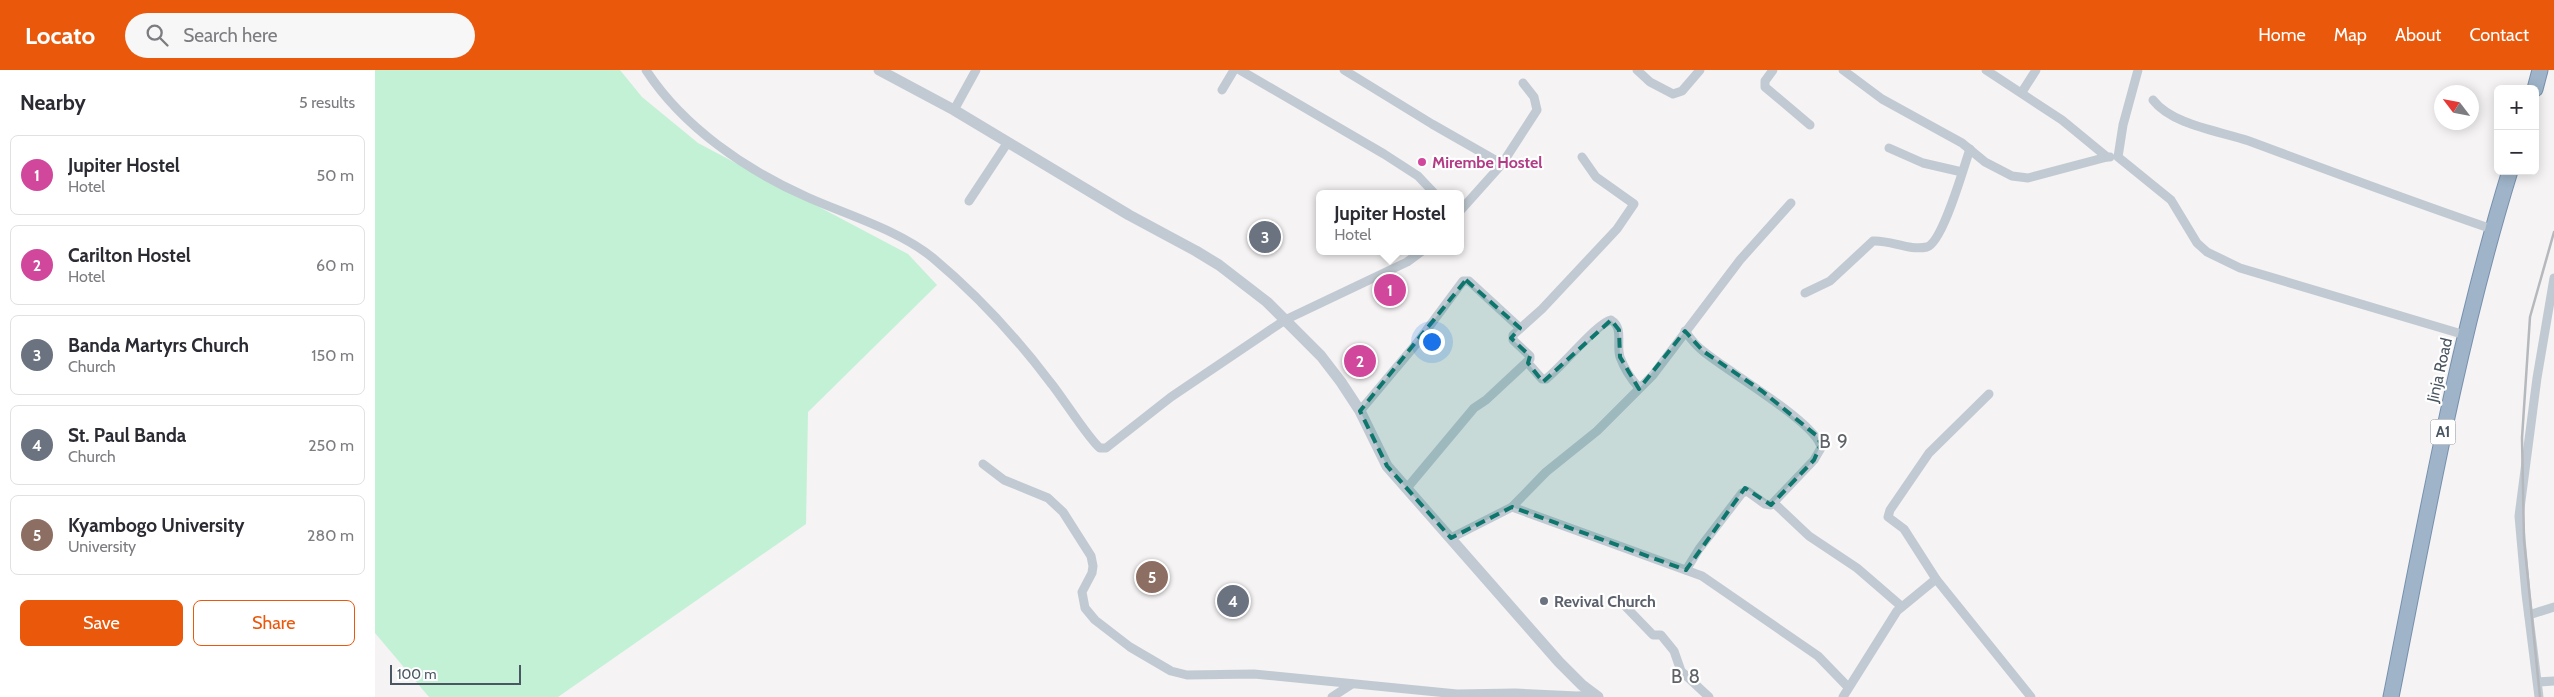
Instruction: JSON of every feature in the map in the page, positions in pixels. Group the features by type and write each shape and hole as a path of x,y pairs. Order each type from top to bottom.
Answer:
{"highway":[{"path":"2536,85 2540,70"},
{"name":"Jinja Road","path":"2391,697 2429,501 2465,335 2492,229 2509,175"}],"street":[{"path":"646,70 669,102 681,114 721,147 754,170 807,197 914,246 931,257 1010,333 1100,448 1107,448 1171,396 1285,320 1407,262 1417,255"},
{"path":"879,70 954,110 1129,216 1219,265 1267,302 1321,356 1360,411 1387,466 1559,662 1596,696"},
{"path":"954,110 976,70"},
{"path":"1223,90 1234,70"},
{"path":"1240,70 1384,154 1419,176 1431,190"},
{"path":"1344,70 1502,164"},
{"path":"1637,70 1650,82 1673,94 1682,91 1700,70"},
{"path":"1773,70 1765,81 1765,87 1810,125"},
{"path":"1843,70 1899,110 1942,131 2001,170 2022,178 2118,156 2171,200 2197,243 2207,252 2228,264 2465,335"},
{"path":"1987,70 2061,120 2107,157"},
{"path":"2022,92 2036,70"},
{"path":"2118,156 2123,125 2138,70"},
{"path":"1464,207 1502,164 1537,110 1534,98 1523,83"},
{"path":"2153,100 2165,111 2194,125 2247,140 2385,193 2492,229"},
{"path":"969,202 1008,142"},
{"path":"1889,148 1923,163 1962,172"},
{"path":"1805,293 1830,281 1873,241 1918,247 1930,245 1944,221 1970,149"},
{"path":"1407,488 1474,408 1486,400 1527,362 1529,356 1512,337 1617,230 1634,204 1596,177 1582,157"},
{"path":"1451,538 1513,507 1560,460 1591,438 1653,375 1749,248 1791,203"},
{"path":"2539,697 2519,516 2537,378 2554,278"},
{"path":"1360,411 1417,343 1463,281 1469,281 1519,328"},
{"path":"1527,362 1542,379 1546,379 1569,359 1602,324 1611,320 1616,323 1619,330 1620,357 1629,376 1639,388"},
{"path":"1685,331 1703,351 1762,392 1820,440 1821,452 1773,503 1767,505 1750,492 1743,491 1699,549 1686,570"},
{"path":"1989,394 1929,453 1888,514 1888,518 1908,534 1936,579 2031,697"},
{"path":"983,464 1004,480 1048,498 1063,512 1091,556 1091,573 1082,592 1085,608 1101,625 1154,663 1171,671 1187,675 1254,674 1457,694 1515,693 1596,696"},
{"path":"1773,503 1809,536 1865,575 1901,606"},
{"path":"1513,507 1702,576 1803,645 1828,665 1847,687"},
{"path":"1843,697 1847,687 1864,667 1885,629 1901,606 1936,579"},
{"path":"1626,607 1653,635 1661,636 1674,651 1681,671 1709,697"},
{"path":"2529,615 2554,607"},
{"path":"2538,682 2554,680"},
{"path":"1332,697 1351,684"}],"highlighted area":[{"path":"1466,280 1520,328 1511,338 1530,356 1528,363 1543,382 1611,320 1619,330 1620,357 1639,389 1685,331 1703,351 1762,391 1817,436 1821,444 1814,460 1771,505 1745,488 1686,570 1512,507 1451,538 1387,466 1360,411"}],"green space":[{"path":"375,70 620,70 642,97 698,143 908,254 937,285 808,412 806,524 558,697 429,697 375,633"}],"railway":[{"path":"2540,697 2524,540 2522,438 2530,317 2554,232"}],"place":[{"name":"Mirembe Hostel","path":"1422,162"},
{"name":"Banda Martyrs Church","path":"1265,237"},
{"name":"Jupiter Hostel","path":"1390,290"},
{"name":"Carilton Hostel","path":"1360,361"},
{"name":"Kyambogo University","path":"1152,577"},
{"name":"St. Paul Banda","path":"1233,601"},
{"name":"Revival Church","path":"1544,601"}],"district":[{"name":"B 9","path":"1834,441"},
{"name":"B 8","path":"1686,676"}]}
